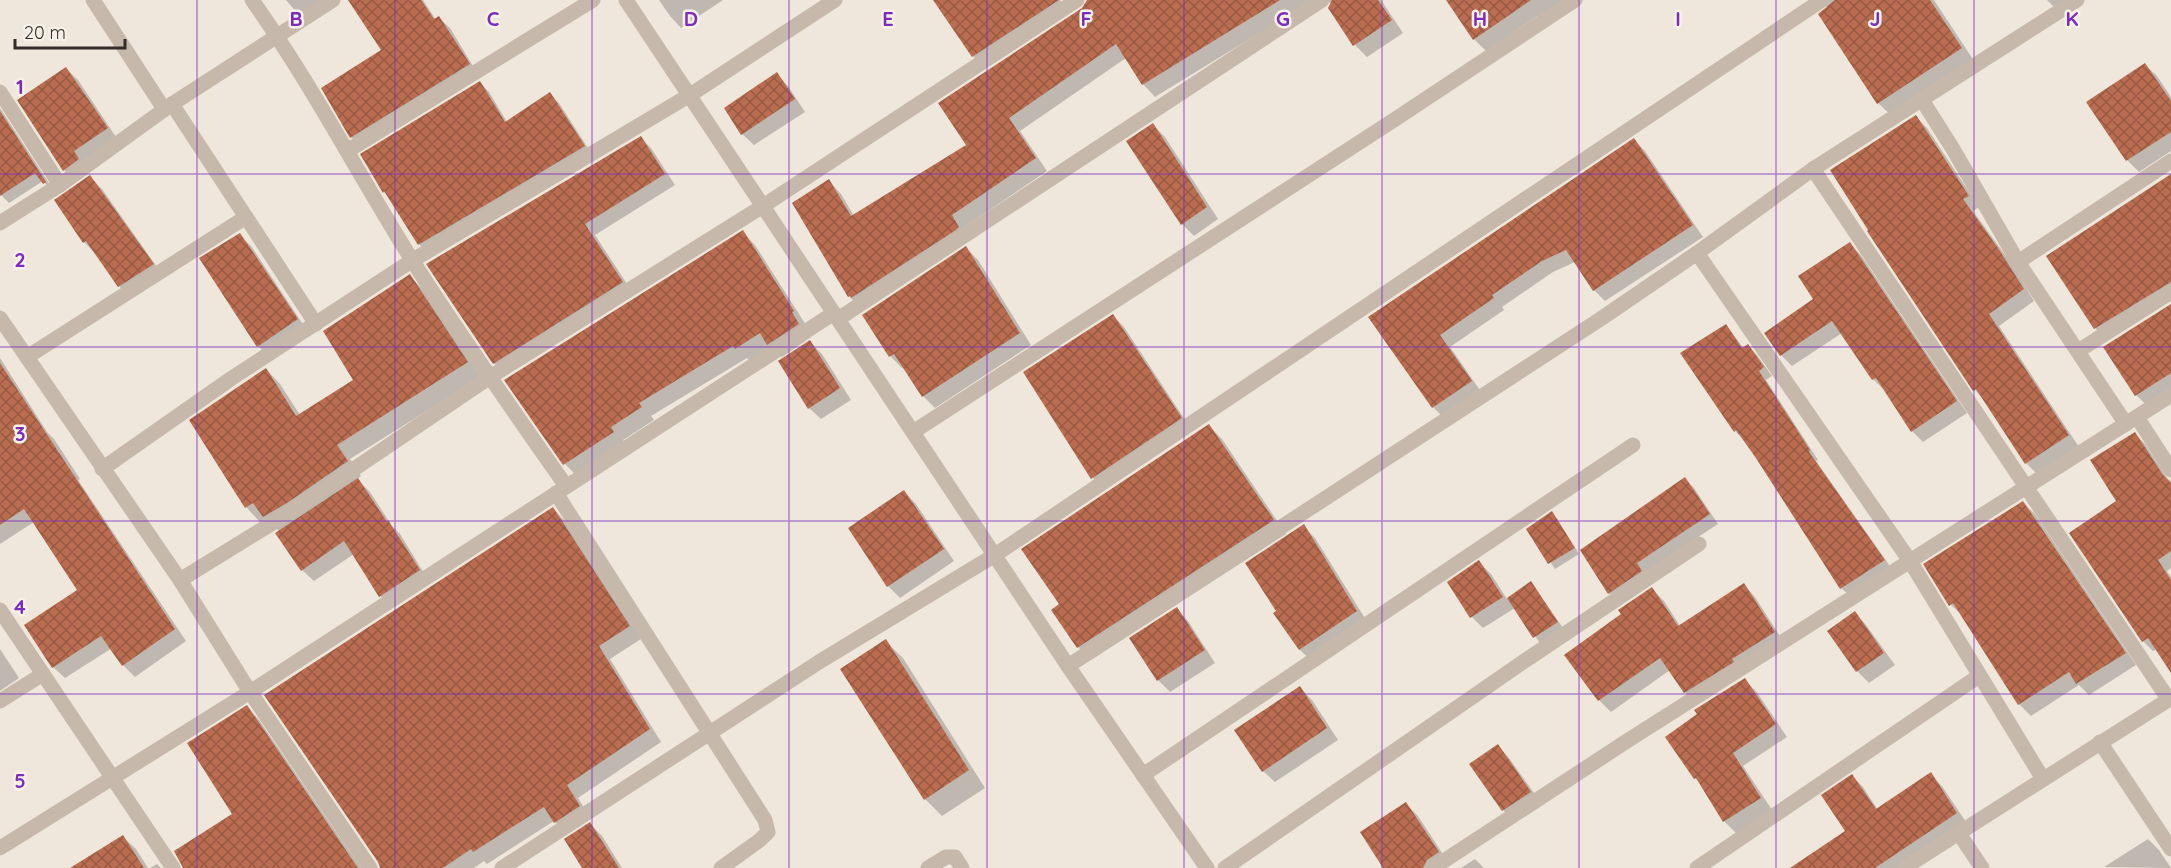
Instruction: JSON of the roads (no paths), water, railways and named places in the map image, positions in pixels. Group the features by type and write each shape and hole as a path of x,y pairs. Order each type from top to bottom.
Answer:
{"street":[{"path":"93,0 246,217 316,324"},
{"path":"252,0 277,36 412,260 490,377 758,807 768,832 721,868"},
{"path":"0,223 60,185 168,106 333,0"},
{"path":"346,151 593,0"},
{"path":"626,0 1068,666 1207,868"},
{"path":"102,469 232,378 412,260 690,95 836,0"},
{"path":"180,580 292,511 490,377 763,206 1077,0"},
{"path":"0,848 250,692 561,490 836,316 1322,0"},
{"path":"913,432 1575,0"},
{"path":"502,868 819,662 995,555 1822,0"},
{"path":"1068,666 1602,318 1813,169 2077,0"},
{"path":"0,92 60,185"},
{"path":"1922,100 2018,262 2078,351 2171,470"},
{"path":"2018,262 2171,161"},
{"path":"1813,169 2170,699 1904,868"},
{"path":"27,357 246,217"},
{"path":"1697,253 1910,561 2043,779"},
{"path":"2078,351 2171,292"},
{"path":"0,318 180,580 250,692 369,868"},
{"path":"1433,868 1626,741 2171,395"},
{"path":"1143,775 1633,445"},
{"path":"1225,868 1526,660 1699,544"},
{"path":"0,610 173,868"},
{"path":"0,701 43,674"},
{"path":"1697,868 1980,676"},
{"path":"2100,742 2171,849"},
{"path":"1958,832 1982,868"},
{"path":"928,868 946,857 955,857 962,868"}]}
